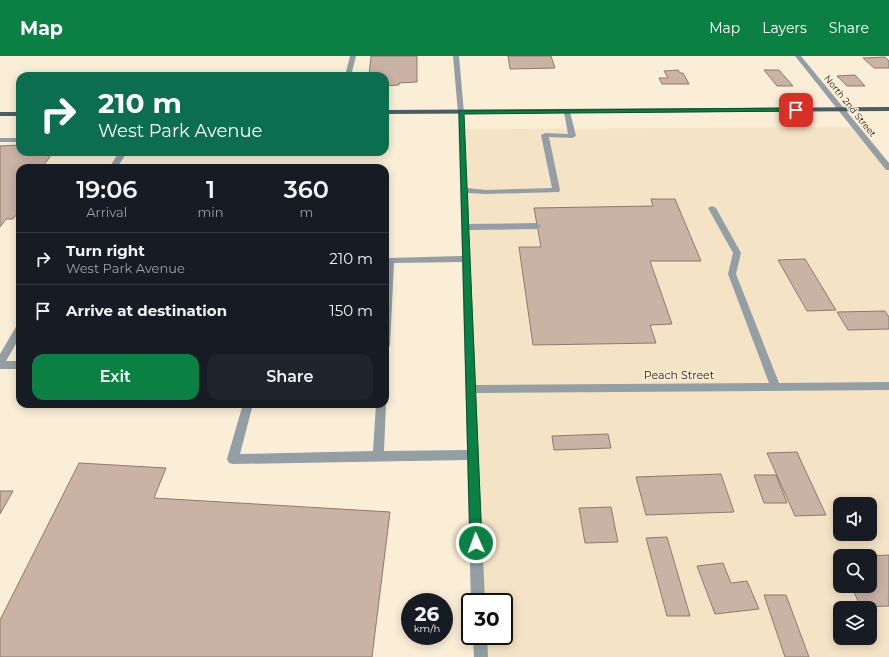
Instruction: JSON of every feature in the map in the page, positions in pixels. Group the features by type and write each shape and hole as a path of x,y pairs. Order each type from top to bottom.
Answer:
{"main road":[{"path":"389,112 461,113 889,110"},
{"path":"0,114 16,114"}],"street":[{"path":"349,72 353,56"},
{"path":"456,56 461,113 478,593"},
{"name":"North 2nd Street","path":"798,56 889,168"},
{"path":"463,190 486,192 556,190 545,135 572,136 567,112"},
{"path":"0,140 16,140"},
{"path":"712,208 737,253 732,274 775,386"},
{"path":"465,227 537,226"},
{"path":"389,260 466,259"},
{"path":"16,335 0,364 16,365"},
{"name":"Peach Street","path":"470,389 889,386"},
{"path":"247,408 233,459 472,455"},
{"path":"378,456 381,408"},
{"path":"480,645 481,657"}],"shaded area":[{"path":"854,127 889,170 889,657 485,657 484,645 513,645 513,593 482,593 461,129"}],"building":[{"path":"371,56 417,56 417,82 399,83 399,85 389,86 389,72 369,72"},
{"path":"508,56 551,56 555,68 510,69"},
{"path":"885,57 889,61 889,68 874,68 863,58"},
{"path":"678,70 680,73 683,73 689,84 662,84 659,78 668,78 664,71"},
{"path":"764,70 779,70 793,86 777,86"},
{"path":"855,75 865,86 847,86 837,76"},
{"path":"16,145 16,156 50,156 45,164 16,164 16,215 13,219 6,219 0,227 0,146"},
{"path":"651,199 675,199 701,261 650,261 672,324 650,325 656,343 533,345 519,247 541,247 534,208 653,206"},
{"path":"805,259 836,310 807,311 778,260"},
{"path":"885,311 889,317 889,329 848,330 837,312"},
{"path":"608,434 611,448 554,450 552,436"},
{"path":"797,452 826,515 795,516 767,453"},
{"path":"79,463 166,468 154,498 390,512 372,657 0,657 0,620"},
{"path":"721,474 734,512 646,515 636,477"},
{"path":"754,475 776,475 787,503 764,503"},
{"path":"0,491 13,491 0,514"},
{"path":"611,507 618,542 585,543 579,508"},
{"path":"667,537 690,616 667,616 646,538"},
{"path":"889,555 889,606 877,606 877,601 858,601 854,593 877,593 877,556"},
{"path":"723,563 731,583 747,581 759,609 715,614 697,566"},
{"path":"764,595 786,595 809,657 785,657"}],"route":[{"path":"476,543 461,113 796,110"}]}
